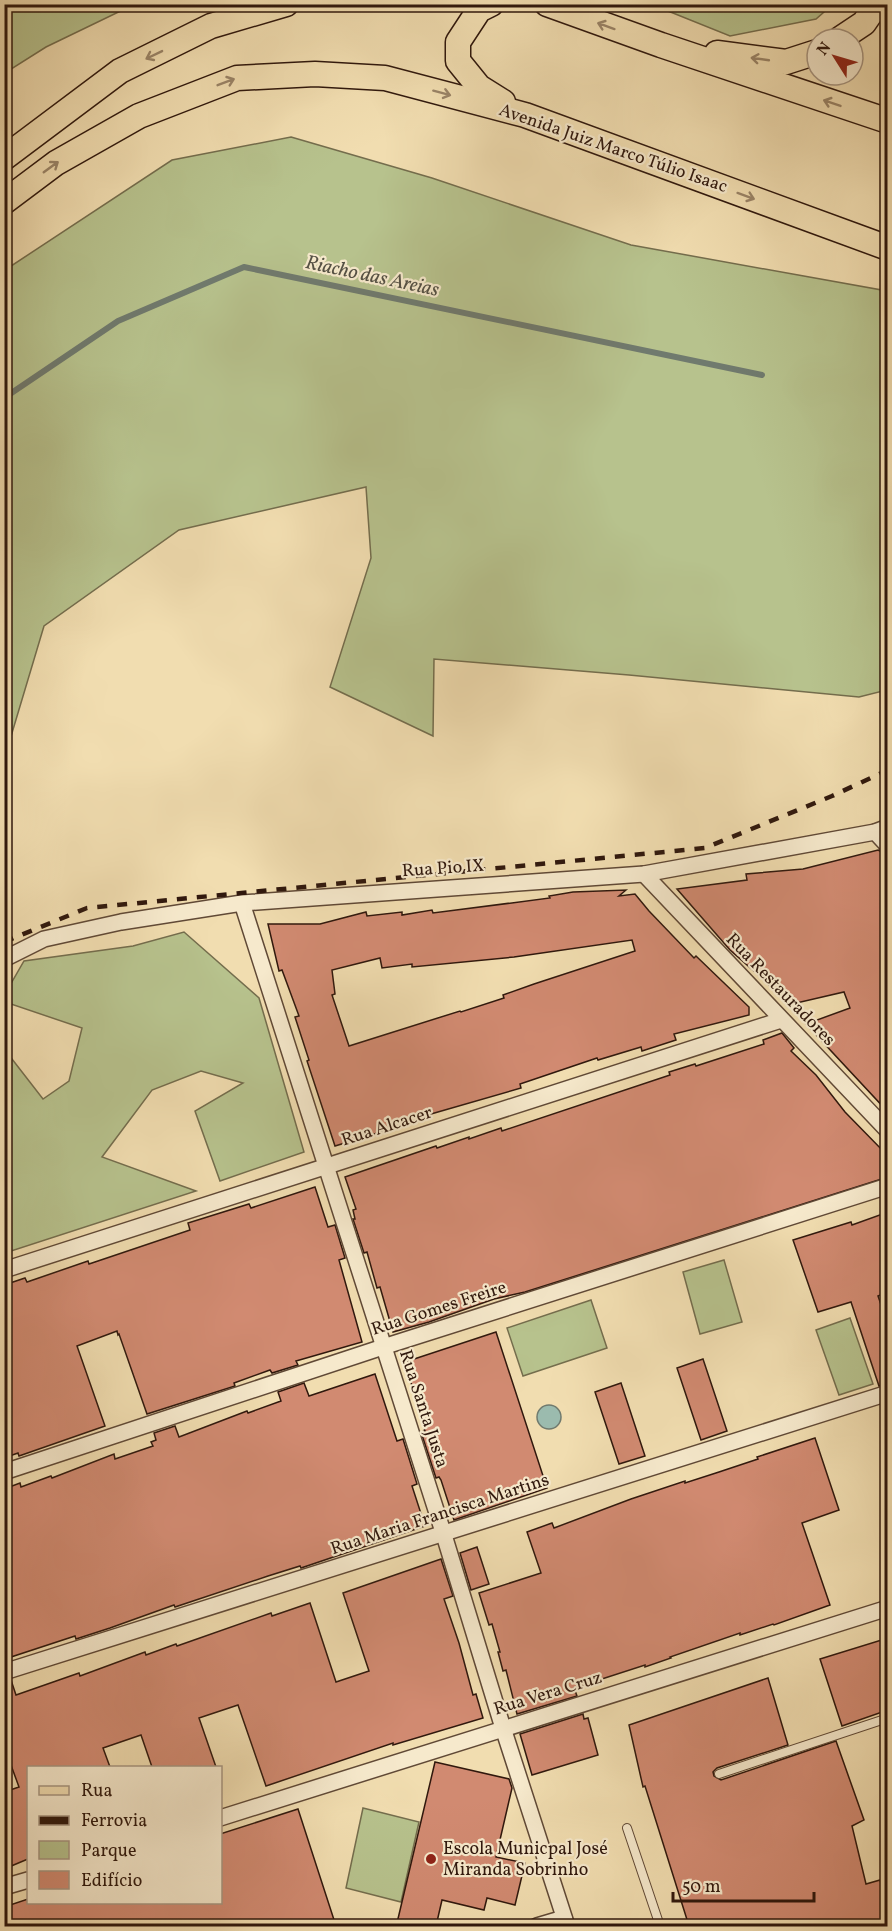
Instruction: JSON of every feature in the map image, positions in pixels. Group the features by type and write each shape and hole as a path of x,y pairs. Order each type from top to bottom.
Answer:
{"main road":[{"path":"4,158 120,71 211,26 286,4"},
{"path":"491,4 479,10 458,42 458,61 479,87 525,115"},
{"path":"547,4 888,121"},
{"path":"858,27 864,23 877,4"},
{"path":"662,45 786,62 805,56"},
{"name":"Avenida Juiz Marco Túlio Isaac","path":"4,202 56,163 139,116 237,78 315,74 385,78 525,115 888,248"}],"street":[{"path":"881,830 888,846"},
{"name":"Rua Pio IX","path":"4,959 44,939 121,922 242,903 644,874 881,830"},
{"name":"Rua Restauradores","path":"644,874 888,1131"},
{"name":"Rua Santa Justa","path":"242,903 566,1922"},
{"name":"Rua Alcacer","path":"4,1270 781,1020"},
{"name":"Rua Gomes Freire","path":"4,1472 383,1347 888,1186"},
{"name":"Rua Maria Francisca Martins","path":"4,1672 888,1393"},
{"name":"Rua Vera Cruz","path":"222,1817 888,1608"},
{"path":"4,1887 27,1880"},
{"path":"537,1926 566,1922"}],"lane":[{"path":"719,1774 888,1718"},
{"path":"627,1828 660,1926"}],"green space":[{"path":"5,4 133,5 46,47 5,73"},
{"path":"653,5 832,5 816,19 730,36"},
{"path":"291,137 432,178 631,245 887,291 887,690 859,697 434,659 433,736 330,687 371,558 366,487 179,530 44,626 9,743 5,746 5,270 172,160"},
{"path":"184,932 259,998 304,1152 220,1181 195,1111 243,1083 201,1071 152,1090 102,1157 196,1191 5,1253 5,1050 43,1099 69,1081 82,1028 5,1002 5,994 24,961 133,946"},
{"path":"724,1260 742,1322 700,1334 683,1272"},
{"path":"591,1300 607,1348 523,1376 507,1328"},
{"path":"850,1318 873,1384 839,1395 816,1330"},
{"path":"363,1808 419,1822 401,1902 346,1888"}],"shaded area":[{"path":"549,1405 557,1409 561,1417 557,1425 549,1429 541,1425 537,1417 541,1409"}],"building":[{"path":"878,850 888,855 888,1112 806,1024 850,1008 844,992 788,1005 730,950 677,889 747,880 746,874 803,869"},
{"path":"626,890 619,896 635,894 694,958 696,956 749,1007 749,1015 674,1034 676,1040 642,1051 641,1047 598,1060 597,1058 520,1084 521,1088 431,1114 335,1146 307,1061 309,1060 295,1017 299,1016 282,970 279,971 268,924 320,924 366,912 367,916 402,912 402,915 432,910 433,913 550,898 549,896 573,892","holes":["632,940 635,951 503,995 504,998 349,1046 332,995 335,994 332,970 380,958 382,968 412,964 412,967 514,957"]},
{"path":"782,1033 794,1048 791,1051 816,1075 845,1112 888,1156 888,1177 393,1332 380,1287 377,1288 367,1252 364,1253 353,1219 355,1219 353,1210 356,1209 345,1177 436,1146 437,1148 501,1128 502,1131 670,1075 669,1072 695,1064 696,1066 764,1044 763,1040"},
{"path":"315,1187 328,1227 335,1225 345,1258 339,1260 362,1342 296,1361 298,1365 272,1373 270,1370 234,1383 235,1386 147,1414 117,1331 77,1346 105,1426 19,1456 18,1453 4,1458 4,1285 25,1278 27,1282 88,1261 89,1264 190,1230 188,1223 249,1204 251,1208"},
{"path":"888,1212 888,1292 878,1296 888,1325 888,1384 879,1386 851,1302 818,1312 793,1240 851,1222 852,1225"},
{"path":"496,1332 547,1488 454,1520 441,1480 439,1477 436,1478 421,1432 425,1431 405,1362"},
{"path":"703,1359 727,1431 701,1440 677,1368"},
{"path":"375,1374 397,1441 403,1439 417,1484 412,1486 425,1526 301,1568 300,1566 175,1607 174,1605 76,1639 75,1636 11,1657 4,1638 4,1489 20,1483 21,1487 51,1476 52,1478 114,1454 115,1459 153,1446 151,1442 156,1440 154,1433 175,1426 179,1437 247,1411 248,1413 281,1401 278,1392 304,1383 309,1396"},
{"path":"621,1383 645,1456 619,1464 595,1392"},
{"path":"815,1438 839,1510 802,1523 830,1605 774,1625 740,1635 740,1633 645,1667 645,1665 574,1688 577,1696 517,1714 506,1670 503,1671 492,1624 489,1625 479,1593 541,1573 527,1532 552,1523 554,1528 631,1499 719,1472"},
{"path":"477,1547 489,1584 471,1590 460,1553"},
{"path":"441,1559 453,1596 444,1599 473,1695 476,1694 483,1718 393,1745 393,1743 266,1786 238,1705 199,1718 216,1766 152,1766 141,1735 103,1748 110,1766 27,1766 27,1859 4,1869 4,1792 19,1787 4,1746 4,1681 11,1680 16,1695 79,1673 80,1676 145,1652 146,1655 176,1644 177,1646 271,1613 272,1616 310,1603 336,1682 369,1671 343,1593"},
{"path":"888,1638 888,1710 842,1726 820,1659"},
{"path":"768,1678 788,1745 717,1768 713,1772 714,1776 721,1780 836,1741 864,1820 852,1826 866,1884 880,1880 888,1906 888,1926 689,1926 645,1786 643,1787 629,1725"},
{"path":"583,1714 584,1719 588,1718 598,1755 532,1775 520,1734"},
{"path":"435,1762 509,1779 512,1788 496,1857 525,1863 515,1905 487,1898 484,1910 442,1900 436,1926 397,1923"},
{"path":"298,1809 336,1926 4,1926 4,1907 27,1899 27,1904 222,1904 222,1833"}],"waterway":[{"name":"Riacho das Areias","path":"4,398 118,321 244,267 762,375"}],"railway":[{"path":"4,942 87,908 705,848 832,796 888,770"}],"place":[{"name":"Escola Municpal José Miranda Sobrinho","path":"431,1859"}]}
